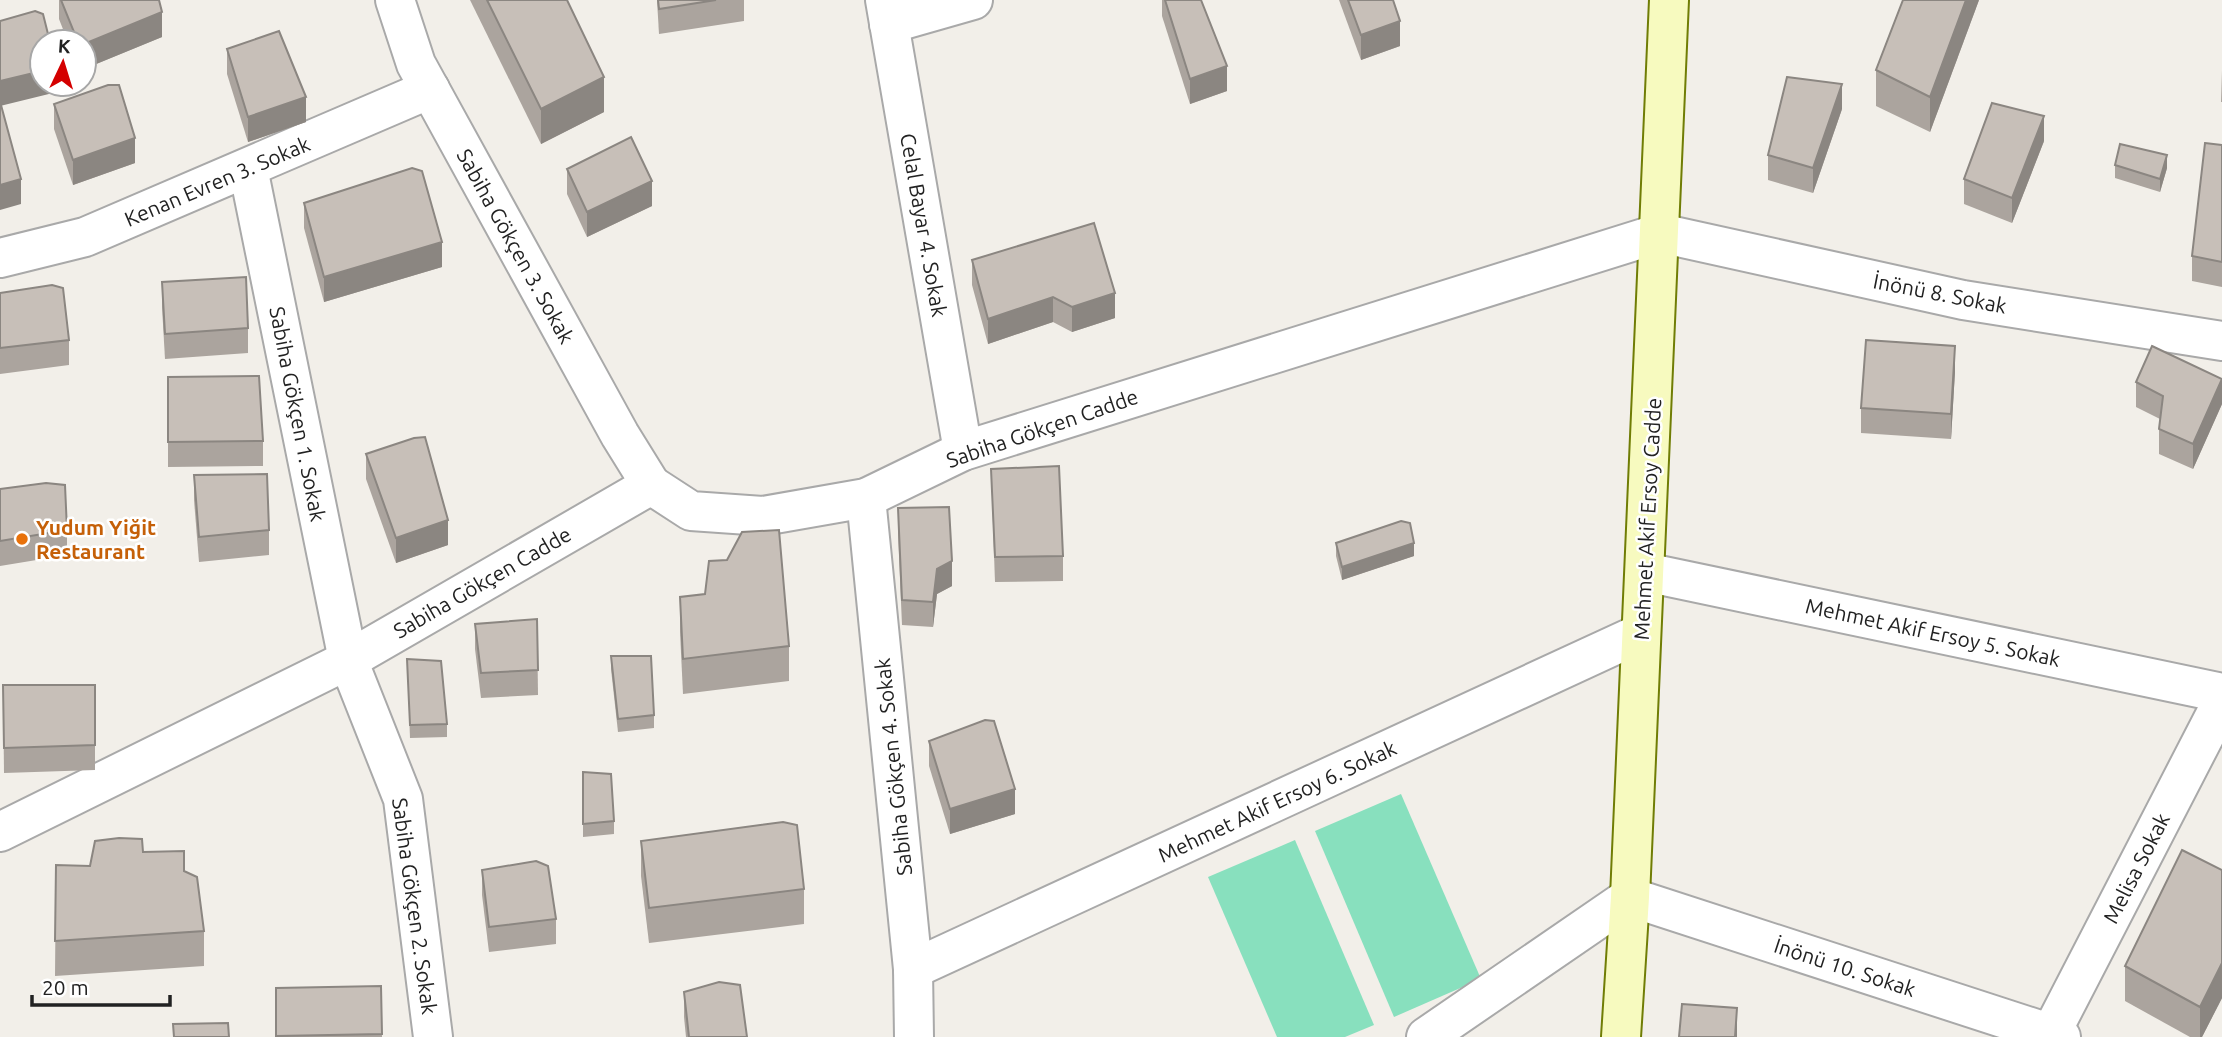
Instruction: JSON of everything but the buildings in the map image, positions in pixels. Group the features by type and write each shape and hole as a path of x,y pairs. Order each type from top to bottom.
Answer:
{"street":[{"name":"Sabiha Gökçen 3. Sokak","path":"396,0 416,64 620,435 651,485"},
{"path":"887,12 973,0"},
{"name":"Mehmet Akif Ersoy Cadde","path":"1621,1037 1642,634 1668,0"},
{"name":"Celal Bayar 4. Sokak","path":"887,12 963,451"},
{"name":"Kenan Evren 3. Sokak","path":"0,258 85,237 430,89"},
{"name":"Sabiha Gökçen 1. Sokak","path":"247,168 348,660"},
{"name":"İnönü 8. Sokak","path":"1660,233 1964,300 2222,341"},
{"name":"Sabiha Gökçen Cadde","path":"0,832 348,660 651,485 691,511 751,516 866,498 963,451 1660,233"},
{"name":"Sabiha Gökçen 4. Sokak","path":"866,498 912,969 914,1037"},
{"name":"Mehmet Akif Ersoy 5. Sokak","path":"1644,572 2222,693"},
{"name":"Mehmet Akif Ersoy 6. Sokak","path":"912,969 1642,634"},
{"name":"Sabiha Gökçen 2. Sokak","path":"348,660 403,799 433,1037"},
{"name":"Melisa Sokak","path":"2056,1035 2222,702"},
{"path":"1426,1037 1630,897"},
{"name":"İnönü 10. Sokak","path":"1630,897 2056,1035"}],"green space":[{"path":"1401,794 1481,979 1394,1017 1315,831"},
{"path":"1295,840 1374,1025 1345,1037 1277,1037 1208,877"}],"place":[{"name":"Yudum Yiğit Restaurant","path":"22,539"}]}
